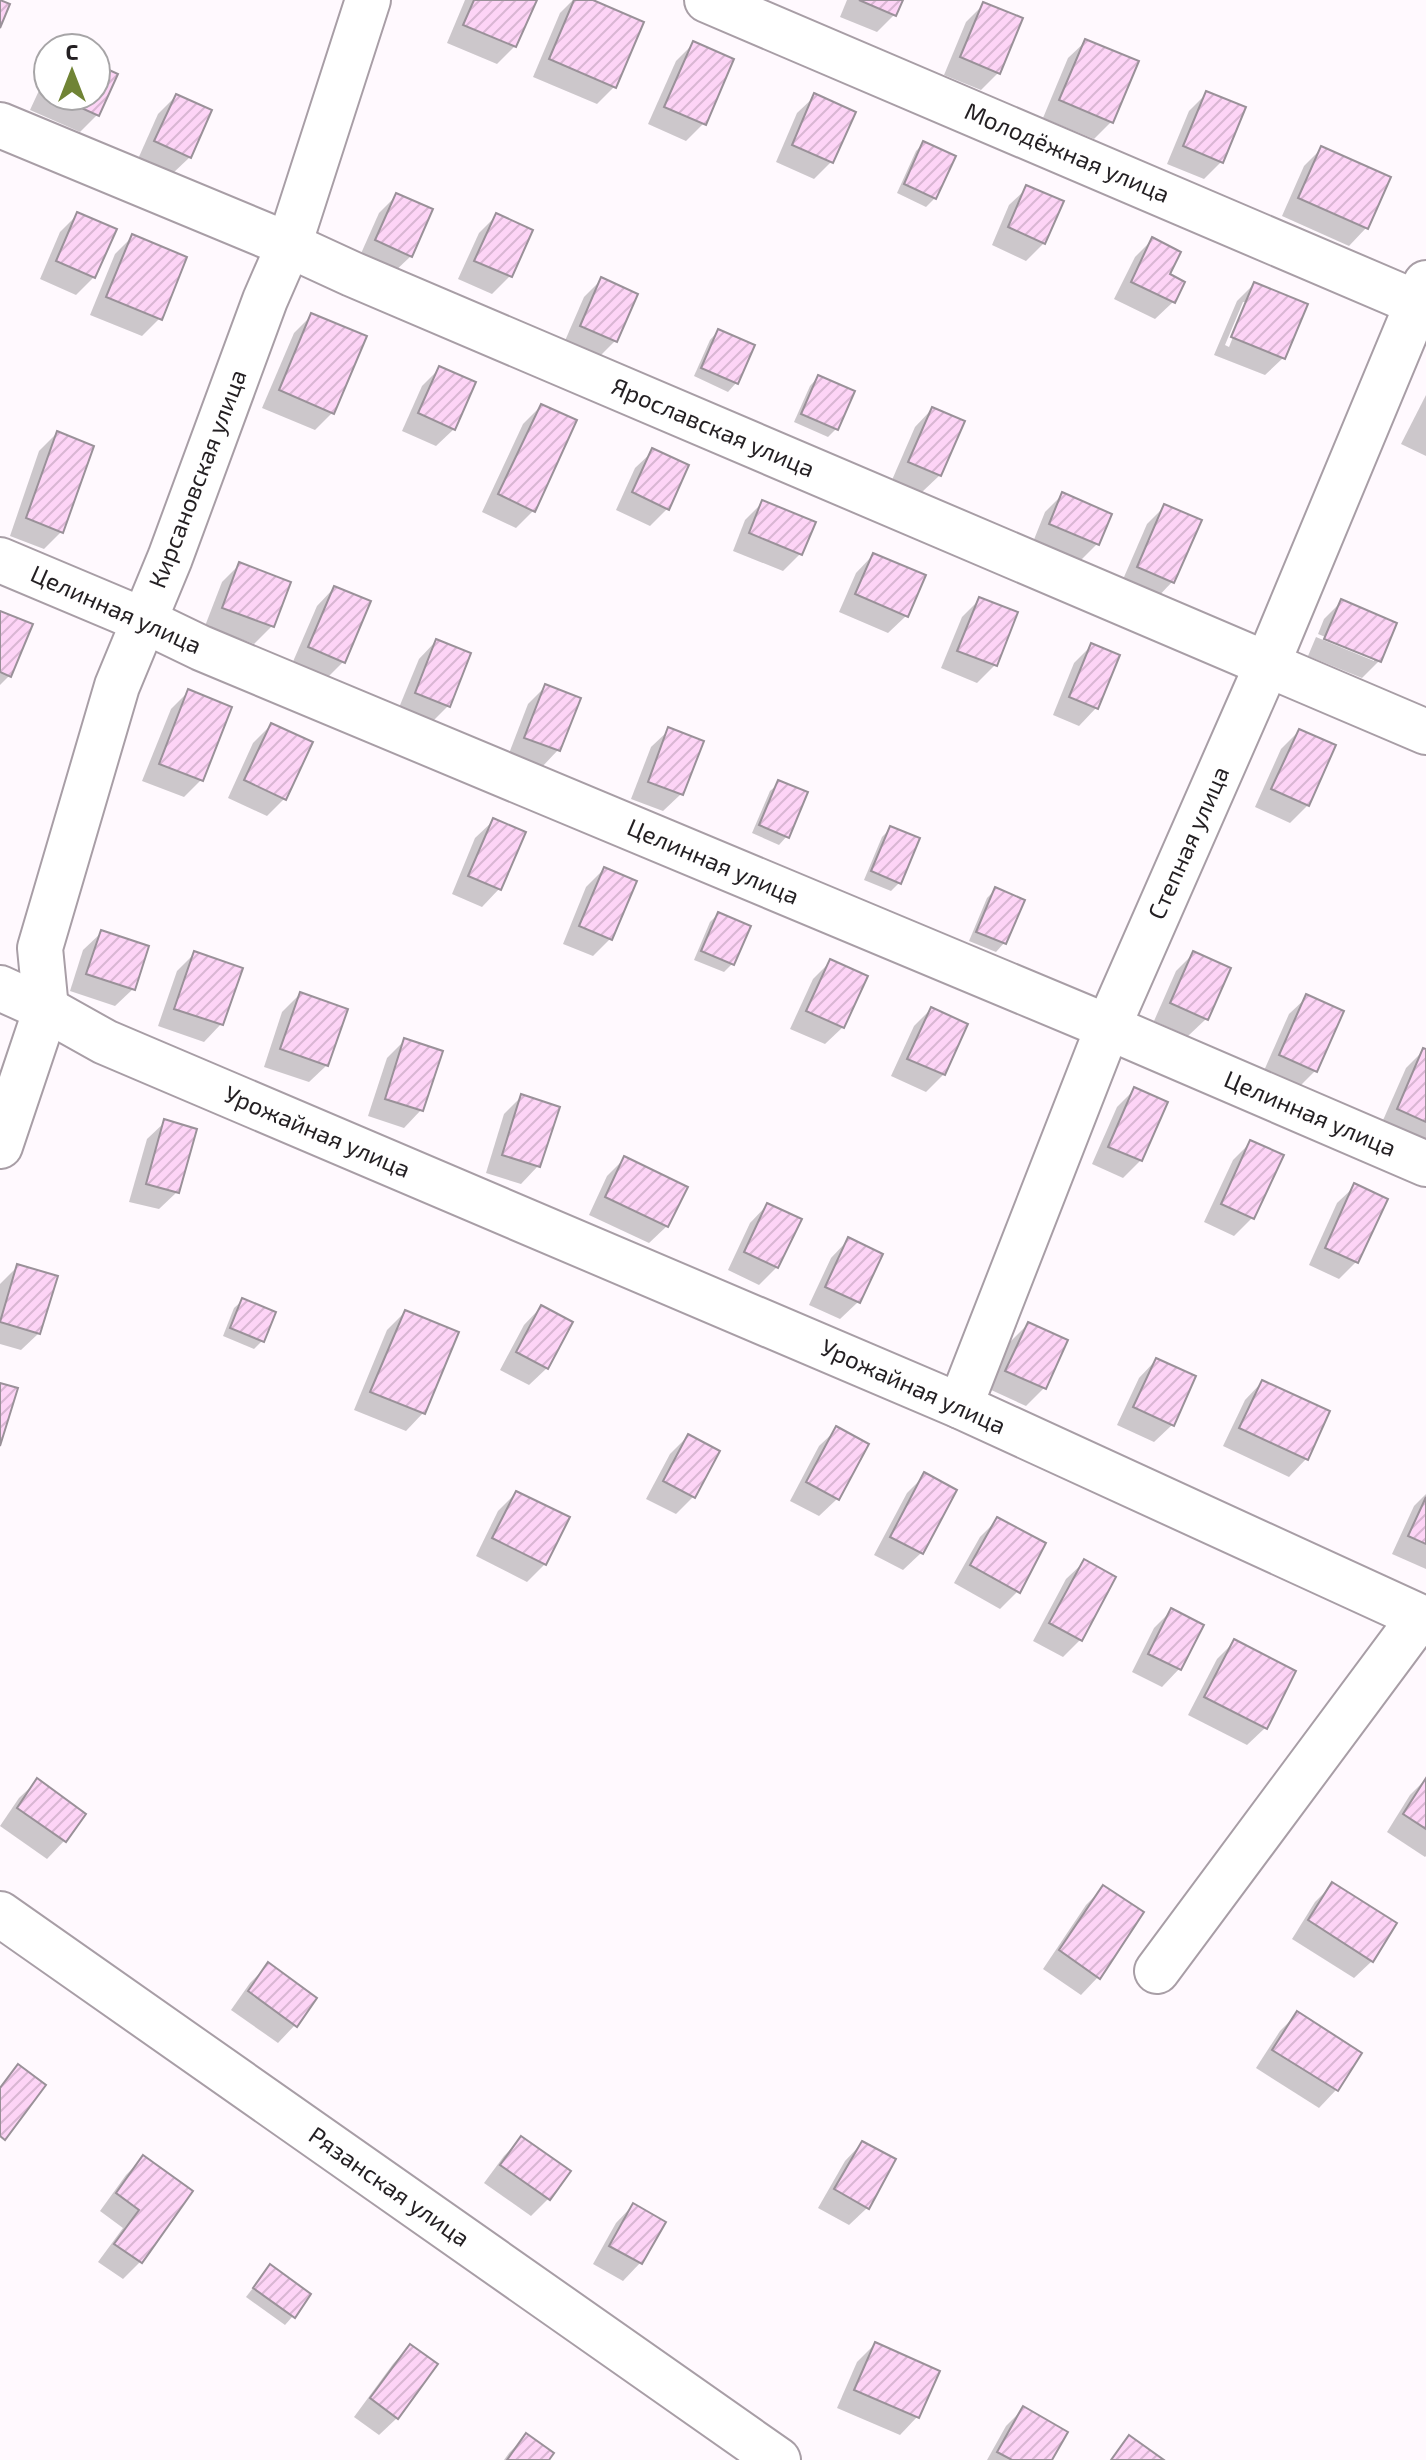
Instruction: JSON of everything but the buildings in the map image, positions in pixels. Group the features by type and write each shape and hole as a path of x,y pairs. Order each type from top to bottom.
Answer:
{"street":[{"name":"Кирсановская улица","path":"0,1146 46,1009 40,948 117,686 145,621 265,300 289,245 368,0"},
{"name":"Молодёжная улица","path":"707,0 1423,297"},
{"name":"Ярославская улица","path":"0,125 289,245 1426,732"},
{"name":"Степная улица","path":"960,1406 1108,1027 1267,665 1423,297"},
{"name":"Целинная улица","path":"0,560 201,648 1108,1027 1426,1164"},
{"name":"Урожайная улица","path":"0,988 105,1042 960,1406 1420,1617 1157,1971"},
{"name":"Рязанская улица","path":"0,1914 778,2460"}]}
